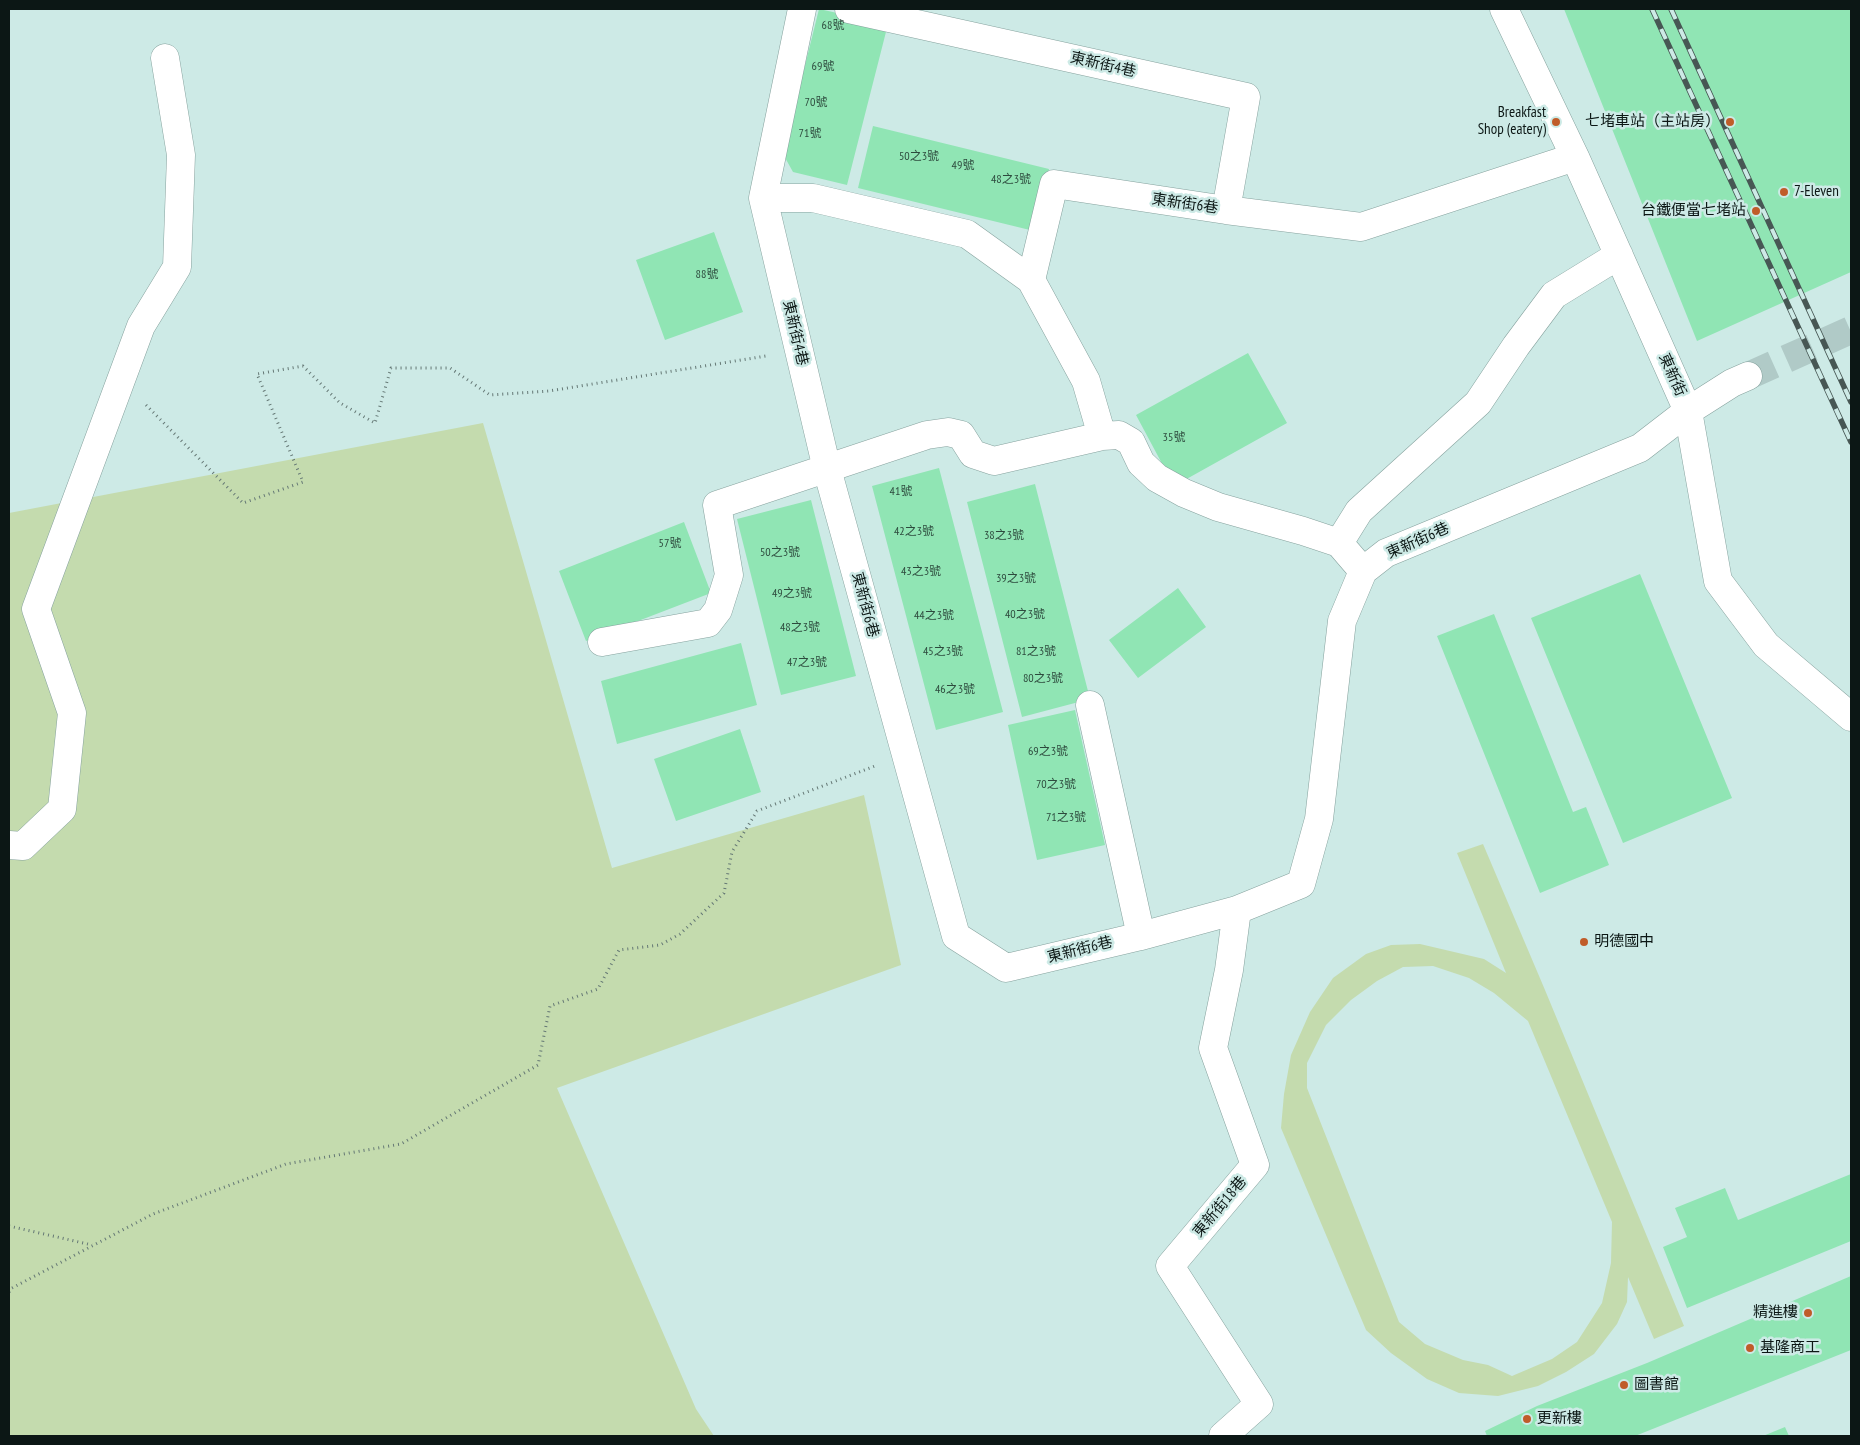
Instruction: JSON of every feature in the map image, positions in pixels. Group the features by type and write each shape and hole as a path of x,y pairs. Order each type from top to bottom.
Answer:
{"street":[{"name":"東新街4巷","path":"802,9 763,198 827,469"},
{"name":"東新街4巷","path":"849,9 1246,97 1226,210"},
{"name":"東新街","path":"1504,9 1575,157 1688,411 1718,581 1766,645 1851,717"},
{"path":"9,846 23,846 62,809 72,712 36,609 141,326 177,267 180,155 165,58"},
{"name":"東新街6巷","path":"1031,280 1054,184 1226,210 1361,227 1575,157"},
{"path":"763,198 813,198 967,234 1031,280 1086,381 1102,436"},
{"path":"1339,543 1359,510 1478,403 1516,346 1554,295 1619,255"},
{"name":"東新街6巷","path":"827,469 956,936 1006,968 1141,936 1237,910 1301,884 1319,819 1342,621 1363,570 1386,553 1640,448 1688,411 1740,380"},
{"path":"602,642 708,623 718,610 729,576 717,505 927,435 948,432 961,435 973,454 994,461 1102,436 1119,435 1131,442 1141,463 1157,478 1184,493 1218,507 1339,543 1363,570"},
{"path":"1090,705 1141,936"},
{"name":"東新街18巷","path":"1223,1436 1259,1404 1170,1266 1255,1166 1213,1048 1229,970 1237,910"}],"path":[{"path":"126,369 143,402 243,502 303,482 257,374 303,366 340,403 375,423 391,368 450,368 490,395 550,391 799,351"},
{"path":"9,1292 12,1288 153,1214 286,1164 401,1144 538,1065 550,1006 598,989 619,950 660,945 680,934 724,893 732,852 757,811 906,754"},
{"path":"9,1226 92,1245"}],"green space":[{"path":"483,423 612,868 864,795 901,965 557,1088 696,1409 714,1436 9,1436 9,513"},
{"path":"1483,844 1684,1326 1654,1339 1628,1277 1627,1302 1617,1324 1594,1354 1566,1372 1538,1386 1498,1396 1459,1393 1427,1379 1391,1353 1366,1330 1281,1128 1284,1094 1291,1055 1310,1012 1333,978 1366,954 1391,945 1420,944 1484,959 1506,973 1457,853","holes":["1433,966 1469,978 1494,993 1528,1021 1612,1222 1611,1263 1602,1303 1577,1342 1552,1359 1512,1376 1488,1365 1463,1360 1425,1344 1399,1322 1307,1088 1307,1063 1326,1025 1351,1000 1377,981 1403,967"]}],"building":[{"path":"819,9 888,24 847,185 793,172 783,154"},
{"name":"七堵車站（主站房）","path":"1564,9 1851,9 1851,272 1697,341"},
{"path":"873,126 1049,169 1034,231 858,188"},
{"path":"714,232 743,312 665,340 636,260"},
{"path":"1248,353 1287,423 1174,486 1136,415"},
{"path":"939,468 1003,712 936,730 872,486"},
{"path":"1035,484 1090,699 1022,717 967,502"},
{"path":"811,500 856,676 781,695 737,519"},
{"path":"684,522 711,593 586,641 559,571"},
{"path":"1640,574 1732,798 1623,843 1531,618"},
{"path":"1178,588 1206,627 1138,678 1109,640"},
{"path":"1494,614 1573,812 1586,807 1609,865 1540,893 1437,636"},
{"path":"741,643 757,705 617,744 601,681"},
{"path":"1075,710 1105,845 1037,860 1008,725"},
{"path":"740,729 761,792 676,821 654,759"},
{"path":"1851,1174 1851,1241 1687,1308 1663,1247 1687,1237 1675,1208 1725,1188 1738,1220"},
{"name":"精進樓","path":"1851,1276 1851,1350 1635,1436 1487,1436 1485,1431 1537,1406 1647,1363"},
{"path":"1785,1427 1789,1436 1763,1436"}],"tunnel":[{"path":"1748,376 1851,330"}],"railway":[{"path":"1652,9 1851,442"},
{"path":"1671,9 1851,402"}],"place":[{"name":"Breakfast Shop (eatery)","path":"1556,122"},
{"name":"七堵車站（主站房）","path":"1730,122"},
{"name":"7-Eleven","path":"1784,192"},
{"name":"台鐵便當七堵站","path":"1756,211"},
{"name":"明德國中","path":"1584,942"},
{"name":"精進樓","path":"1808,1313"},
{"name":"基隆商工","path":"1750,1348"},
{"name":"圖書館","path":"1624,1385"},
{"name":"更新樓","path":"1527,1419"}]}
